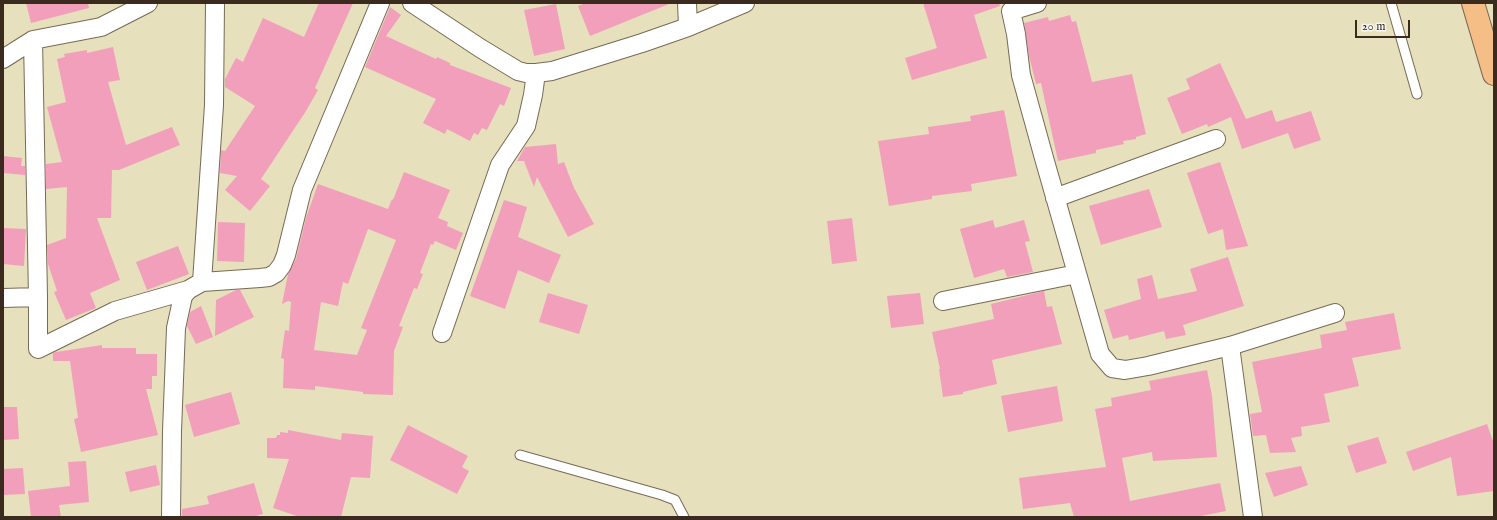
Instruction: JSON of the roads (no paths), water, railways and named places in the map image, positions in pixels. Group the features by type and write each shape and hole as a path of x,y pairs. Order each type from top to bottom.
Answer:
{"highway":[{"path":"1473,3 1494,74"}],"street":[{"path":"3,59 33,40 101,27 148,3"},
{"path":"171,517 172,431 176,328 183,296 195,286 214,105 215,3"},
{"path":"33,40 38,349 114,311 195,286 269,277 276,273 282,265 286,255 302,190 380,3"},
{"path":"687,3 688,27"},
{"path":"414,4 480,48 518,71 536,73 552,71 642,43 688,27 745,3"},
{"path":"1037,3 1011,11 1016,34 1021,75 1100,354 1112,368 1125,370 1148,366 1230,346 1335,313"},
{"path":"442,333 500,164 526,126 536,73"},
{"path":"1055,198 1216,139"},
{"path":"943,301 1077,274"},
{"path":"3,298 38,297"},
{"path":"1230,346 1253,517"}],"lane":[{"path":"1391,3 1417,94"},
{"path":"520,455 662,495 675,500 684,517"}]}
